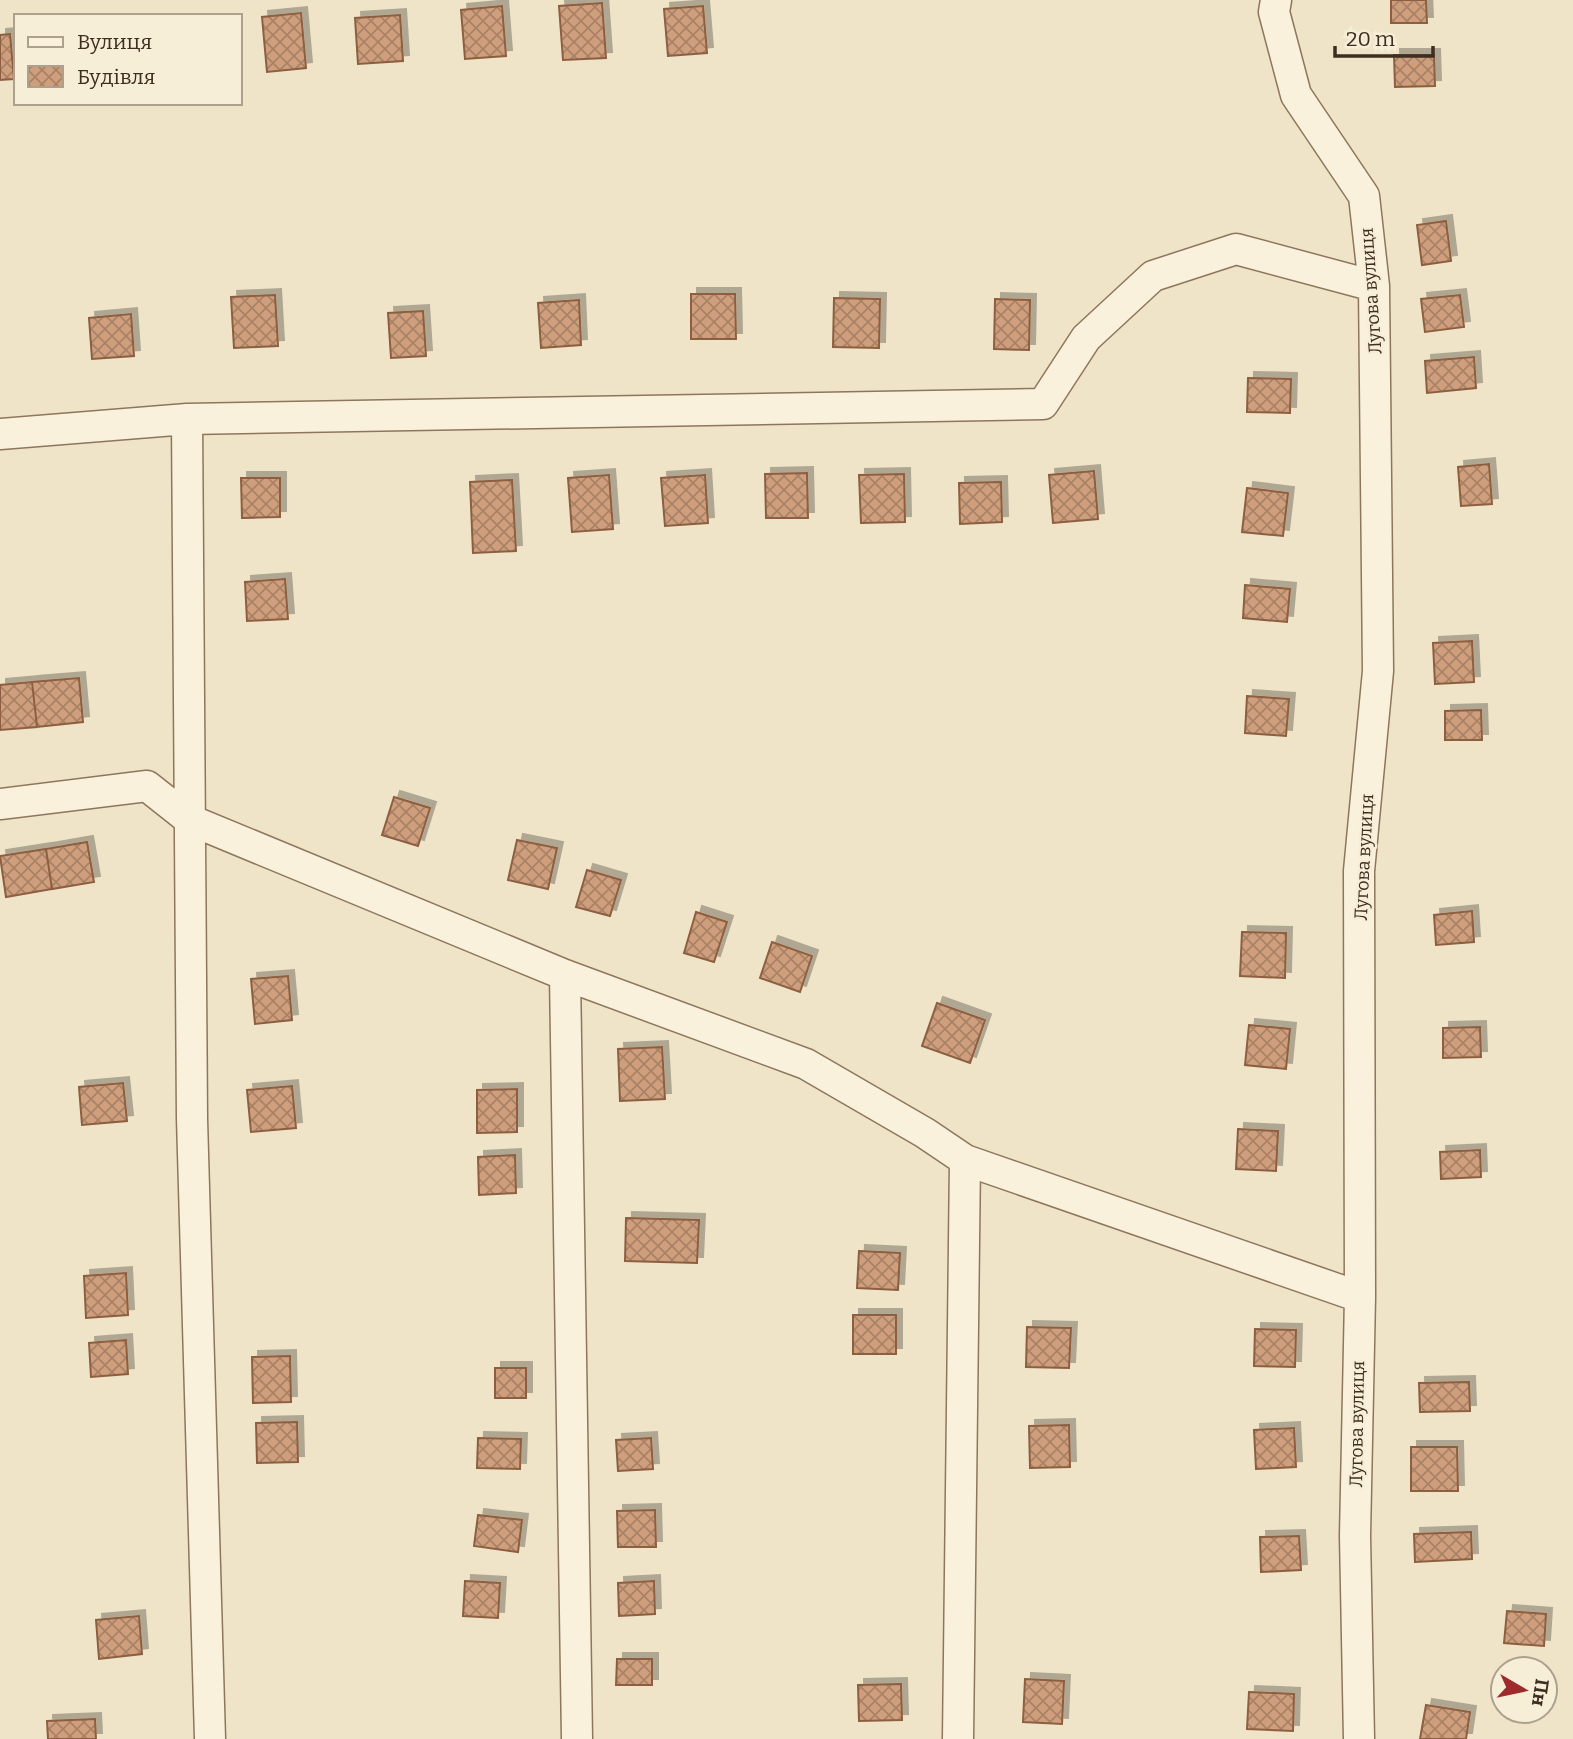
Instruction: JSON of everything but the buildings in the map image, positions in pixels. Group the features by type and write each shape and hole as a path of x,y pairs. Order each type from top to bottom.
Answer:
{"street":[{"name":"Лугова вулиця","path":"1276,0 1274,12 1296,95 1364,196 1374,286 1378,671 1359,871 1360,1297 1355,1536 1359,1739"},
{"path":"0,434 187,419 1043,404 1086,338 1153,276 1236,249 1374,286"},
{"path":"187,419 192,1119 210,1739"},
{"path":"0,804 147,786 190,820 565,975 806,1064 925,1133 965,1160 1360,1297"},
{"path":"565,975 577,1739"},
{"path":"958,1739 965,1160"}]}
